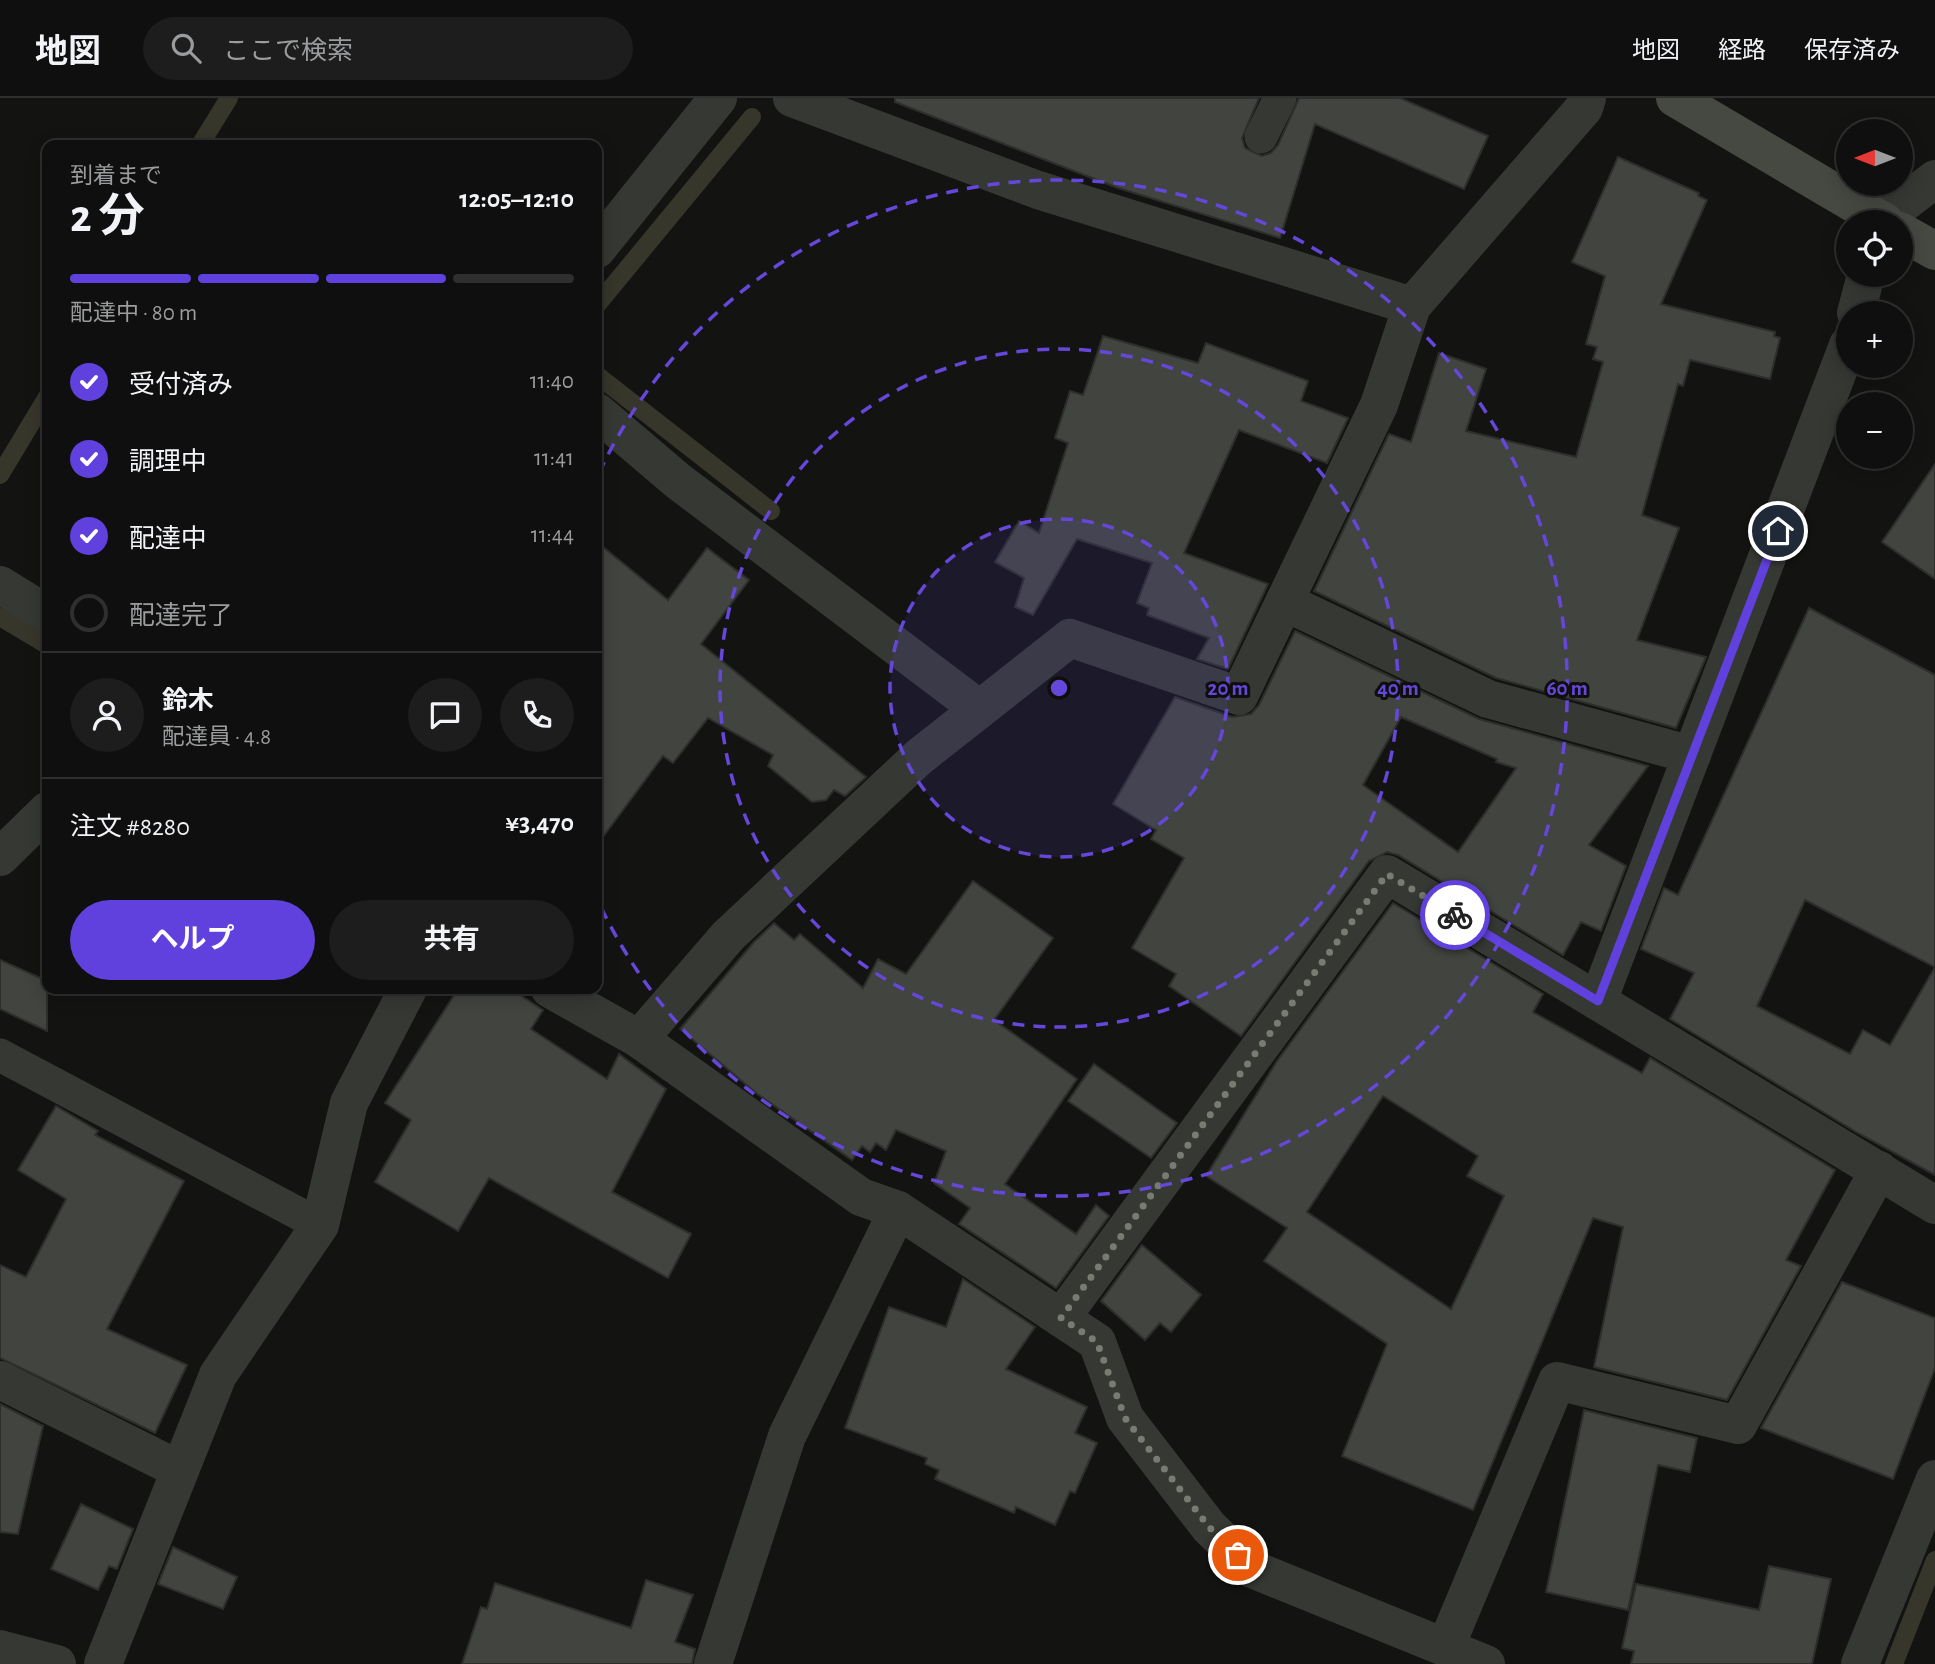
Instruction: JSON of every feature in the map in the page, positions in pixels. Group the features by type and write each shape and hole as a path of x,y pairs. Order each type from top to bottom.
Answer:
{"main road":[{"path":"1675,98 1863,210"},
{"path":"1913,239 1935,251"}],"street":[{"path":"602,243 718,98"},
{"path":"792,98 1038,190 1412,306"},
{"path":"639,1039 728,936 919,757 1070,638 1240,696 1379,405 1412,306 1584,108 1587,98"},
{"path":"1901,210 1935,179"},
{"path":"1598,1001 1836,377"},
{"path":"602,416 678,481 978,708"},
{"path":"0,585 42,611"},
{"path":"1284,602 1488,699 1692,755"},
{"path":"0,857 42,816"},
{"path":"1061,1318 1387,874 1935,1205"},
{"path":"103,1664 218,1376 320,1225 349,1103 405,994"},
{"path":"559,994 639,1039 861,1197 898,1210 1097,1342 1125,1418 1209,1527 1252,1569 1486,1664"},
{"path":"1446,1646 1557,1381 1738,1425 1878,1170"},
{"path":"713,1664 788,1436 898,1210"},
{"path":"0,1380 180,1469"},
{"path":"1860,1664 1935,1479"},
{"path":"0,1650 57,1664"}],"lane":[{"path":"1261,137 1280,98"},
{"path":"0,1055 320,1225"}],"building":[{"path":"895,98 1259,98 1242,138 1245,148 1262,156 1271,153 1278,145 1299,98 1400,98 1488,136 1464,189 1315,124 1280,238 1118,188 895,102"},
{"path":"1618,157 1699,193 1698,196 1707,200 1661,304 1775,332 1774,336 1780,338 1770,379 1690,360 1683,386 1678,384 1642,515 1679,528 1637,640 1706,657 1676,728 1496,678 1314,591 1389,434 1411,442 1439,353 1486,369 1466,431 1576,457 1603,362 1593,359 1597,347 1586,344 1605,276 1572,262"},
{"path":"1103,336 1198,363 1206,343 1308,381 1301,401 1348,418 1327,463 1239,430 1184,553 1268,584 1228,669 1197,659 1209,638 1147,615 1149,608 1137,603 1152,563 1077,539 1033,615 1015,607 1024,578 995,562 1019,521 1039,533 1068,443 1055,438 1070,391 1083,395"},
{"path":"1935,464 1935,579 1882,542"},
{"path":"602,546 668,600 707,548 749,580 701,644 866,777 845,796 834,790 826,800 812,802 768,766 773,755 708,718 673,763 663,756 602,838"},
{"path":"1809,608 1935,675 1935,967 1935,1175 1856,1132 1670,1019 1694,973 1641,949 1664,888 1678,895","holes":["1805,900 1935,967 1890,1045 1863,1030 1850,1054 1757,1006"]},
{"path":"1295,631 1479,719 1648,766 1589,845 1626,866 1601,931 1581,922 1563,955 1398,855 1387,852 1369,861 1241,1036 1169,986 1176,974 1132,948 1184,858 1151,839 1156,830 1113,804 1175,697 1232,717 1251,714 1259,705","holes":["1401,717 1497,759 1496,762 1516,768 1458,852 1363,785"]},
{"path":"973,881 1053,938 994,1020 1077,1079 1005,1184 1076,1234 1096,1205 1109,1216 1056,1288 959,1224 970,1208 934,1183 946,1151 896,1130 886,1150 876,1143 870,1152 862,1146 852,1160 756,1093 680,1029 754,942 774,923 794,940 800,934 863,988 878,959 906,974"},
{"path":"1393,903 1543,994 1533,1012 1642,1073 1650,1058 1835,1170 1786,1260 1801,1266 1727,1400 1594,1367 1623,1227 1593,1218 1473,1510 1342,1456 1387,1344 1264,1261 1287,1228 1206,1176 1277,1061","holes":["1383,1096 1478,1156 1467,1176 1504,1196 1451,1309 1307,1212"]},
{"path":"0,960 42,979 42,994 47,994 47,1031 0,1009"},
{"path":"455,994 519,994 543,1010 531,1029 607,1079 619,1054 666,1089 612,1192 691,1234 668,1278 489,1178 458,1231 375,1182 411,1120 385,1103"},
{"path":"1094,1064 1177,1123 1151,1158 1068,1101"},
{"path":"56,1106 98,1131 95,1135 184,1181 107,1329 187,1365 155,1433 0,1358 0,1265 26,1277 66,1199 18,1170"},
{"path":"1142,1245 1201,1295 1171,1332 1160,1323 1145,1340 1101,1301"},
{"path":"963,1279 1035,1327 1006,1369 1087,1407 1075,1433 1097,1443 1075,1493 1070,1491 1055,1525 1016,1507 1014,1513 935,1479 939,1470 925,1464 927,1458 845,1428 889,1307 946,1327"},
{"path":"1842,1282 1935,1318 1935,1368 1893,1479 1761,1428"},
{"path":"0,1404 43,1426 18,1534 0,1532"},
{"path":"1584,1410 1697,1438 1690,1472 1658,1465 1628,1610 1546,1592"},
{"path":"81,1504 133,1529 117,1569 109,1566 98,1590 51,1569"},
{"path":"173,1547 237,1577 223,1609 158,1584"},
{"path":"1769,1566 1831,1579 1812,1664 1631,1664 1634,1651 1622,1648 1636,1584 1759,1610"},
{"path":"646,1580 693,1595 675,1642 695,1649 692,1664 462,1664 481,1607 487,1609 495,1583 631,1628"}],"waterway":[{"path":"203,140 229,98"},
{"path":"602,299 752,117"},
{"path":"602,379 771,511"},
{"path":"0,475 42,405"},
{"path":"0,617 42,642"},
{"path":"1894,1664 1935,1560"}],"way so far":[{"path":"1238,1555 1209,1527 1125,1418 1097,1342 1061,1318 1387,874 1455,915"}],"route":[{"path":"1455,915 1598,1001 1778,531"}]}
